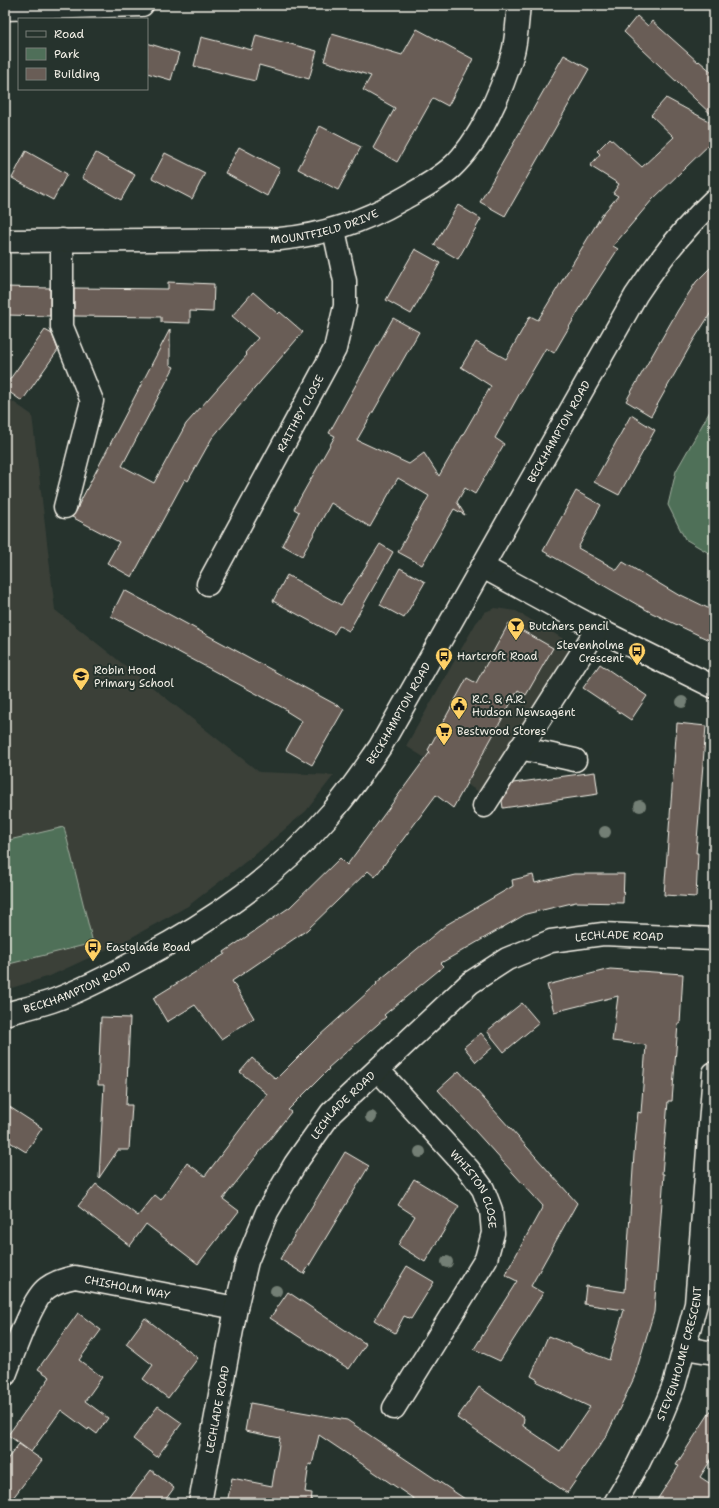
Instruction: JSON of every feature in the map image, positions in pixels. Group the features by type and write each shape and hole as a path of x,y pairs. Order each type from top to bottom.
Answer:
{"street":[{"path":"5,9 142,5"},
{"name":"MOUNTFIELD DRIVE","path":"5,241 280,239 308,237 362,220 393,205 452,167 471,144 492,109 513,55 520,5"},
{"name":"BECKHAMPTON ROAD","path":"5,1014 52,1001 125,968 187,934 243,896 275,870 331,814 350,791 380,747 640,290 663,254 681,232 714,200"},
{"name":"RAITHBY CLOSE","path":"208,584 335,349 345,306 345,287 334,230"},
{"path":"62,240 62,327 92,401 65,507"},
{"path":"483,567 597,629 714,687"},
{"path":"484,806 597,629"},
{"path":"520,748 575,760"},
{"name":"LECHLADE ROAD","path":"200,1503 236,1308 250,1254 267,1212 294,1164 332,1113 470,983 507,959 551,941 603,934 714,939"},
{"name":"WHISTON CLOSE","path":"378,1070 469,1170 483,1189 491,1210 493,1234 486,1259 394,1408"},
{"name":"STEVENHOLME CRESCENT","path":"615,1503 638,1464 660,1419 674,1385 685,1348 697,1296 714,1073"},
{"name":"CHISHOLM WAY","path":"5,1375 36,1300 45,1289 58,1281 75,1277 236,1308"},
{"path":"685,1348 714,1353"}],"shaded area":[{"name":"Robin Hood Primary School","path":"5,396 32,415 55,610 259,772 334,775 306,811 257,853 188,906 123,942 50,976 5,990"},
{"path":"495,608 516,611 579,648 482,794 406,746 476,623 485,612"}],"green space":[{"path":"714,404 714,556 685,539 668,505 676,471"},
{"path":"64,827 93,943 5,965 5,841"}],"building":[{"path":"637,16 648,26 652,21 698,62 699,61 714,74 714,117 624,32"},
{"path":"417,29 473,59 448,106 433,98 397,162 373,148 395,108 363,90 371,76 324,61 332,34 402,55"},
{"path":"256,35 317,51 309,79 259,65 255,81 194,66 201,37 252,50"},
{"path":"148,43 179,53 171,80 148,73"},
{"path":"564,55 589,69 505,216 480,202"},
{"path":"666,98 714,124 714,140 652,200 613,246 618,249 586,298 554,353 546,348 526,382 495,438 504,444 475,494 465,488 457,502 465,515 454,509 422,565 398,552 429,496 398,478 370,527 331,503 302,556 282,545 299,512 294,509 335,436 329,433 393,318 419,332 357,440 409,464 424,453 439,476 491,386 461,367 476,342 506,359 530,316 538,320 602,215 618,196 613,193 619,184 590,166 600,154 597,151 610,138 642,167 674,137 651,115"},
{"path":"320,126 361,147 338,190 298,169"},
{"path":"239,147 280,169 267,196 225,173"},
{"path":"26,151 67,174 53,200 12,178"},
{"path":"96,153 135,175 121,200 82,178"},
{"path":"165,153 205,173 192,199 152,178"},
{"path":"458,205 481,219 458,259 434,245"},
{"path":"415,249 440,263 411,314 386,300"},
{"path":"714,264 714,308 693,341 651,416 626,401 678,310 696,282"},
{"path":"168,282 214,284 213,312 190,311 190,323 161,322 161,317 74,316 74,288 168,289"},
{"path":"5,287 50,288 50,316 5,315"},
{"path":"253,292 278,314 280,312 303,332 212,438 188,481 185,479 132,577 107,563 119,542 72,517 170,329 170,365 174,367 122,466 154,483 186,424 247,355 245,353 258,338 232,316"},
{"path":"45,330 52,334 58,350 22,401 5,389 5,386"},
{"path":"631,415 655,430 619,495 594,482"},
{"path":"576,491 601,505 578,548 617,570 623,562 680,596 681,595 714,611 714,628 709,640 652,613 543,551"},
{"path":"380,544 393,552 349,631 339,626 334,634 273,601 287,575 341,605"},
{"path":"400,568 425,582 404,618 380,605"},
{"path":"124,590 344,709 312,765 286,750 302,721 286,711 287,710 111,616"},
{"path":"509,623 553,648 526,695 518,690 453,808 436,795 375,877 368,871 307,930 232,981 254,1018 221,1039 195,1005 167,1022 153,998 225,954 224,952 290,907 340,858 347,865 430,752 428,750 467,678 476,683"},
{"path":"600,664 647,696 631,720 583,688"},
{"path":"677,723 706,726 696,853 698,853 696,897 664,895"},
{"path":"595,772 598,794 503,808 502,801 513,783"},
{"path":"574,874 624,874 623,903 576,902 526,914 441,963 444,966 384,1015 386,1017 328,1068 329,1069 288,1110 291,1112 223,1199 239,1211 198,1264 146,1224 130,1246 78,1206 96,1184 138,1216 155,1195 161,1200 187,1163 205,1176 267,1094 240,1072 252,1058 276,1079 319,1036 377,984 376,983 446,925 513,886 512,880 533,875 535,883"},
{"path":"610,969 683,974 680,1024 678,1024 672,1101 668,1101 654,1312 634,1378 607,1435 567,1493 457,1418 479,1387 524,1418 523,1426 560,1451 590,1407 537,1382 538,1380 531,1376 548,1336 609,1360 624,1310 584,1304 586,1286 625,1292 634,1154 638,1112 641,1113 646,1045 612,1041 618,996 554,1012 547,985"},
{"path":"522,1003 539,1023 504,1052 487,1031"},
{"path":"101,1017 130,1018 126,1105 132,1105 129,1150 118,1150 99,1178 104,1085 98,1085"},
{"path":"481,1033 493,1047 476,1062 464,1047"},
{"path":"459,1071 577,1203 531,1286 543,1293 500,1361 474,1349 517,1281 505,1275 543,1206 438,1090"},
{"path":"5,1104 42,1128 26,1152 5,1139"},
{"path":"345,1152 369,1166 304,1274 280,1259"},
{"path":"414,1179 459,1206 425,1262 398,1245 415,1216 398,1205"},
{"path":"407,1266 434,1282 411,1319 404,1316 395,1333 374,1320"},
{"path":"288,1292 366,1344 349,1369 270,1318"},
{"path":"78,1313 101,1330 79,1360 102,1377 85,1401 108,1418 97,1434 89,1428 88,1430 61,1410 31,1452 8,1435 50,1377 38,1369"},
{"path":"145,1318 198,1358 168,1398 143,1379 153,1365 126,1344"},
{"path":"250,1403 347,1420 471,1503 420,1503 319,1435 312,1465 309,1464 305,1492 312,1493 311,1503 227,1503 232,1478 272,1486 280,1438 245,1431"},
{"path":"158,1406 182,1423 157,1457 133,1439"},
{"path":"714,1406 714,1455 700,1477 714,1486 714,1503 655,1503 679,1466 676,1465"},
{"path":"19,1444 42,1460 9,1503 5,1503 5,1462"},
{"path":"151,1470 174,1488 163,1503 126,1503"}],"place":[{"name":"Butchers pencil","path":"516,641"},
{"name":"Stevenholme Crescent","path":"637,666"},
{"name":"Hartcroft Road","path":"444,671"},
{"name":"Robin Hood Primary School","path":"81,691"},
{"name":"R.C. & A.R. Hudson Newsagent","path":"459,720"},
{"name":"Bestwood Stores","path":"444,746"},
{"name":"Eastglade Road","path":"93,962"}]}
